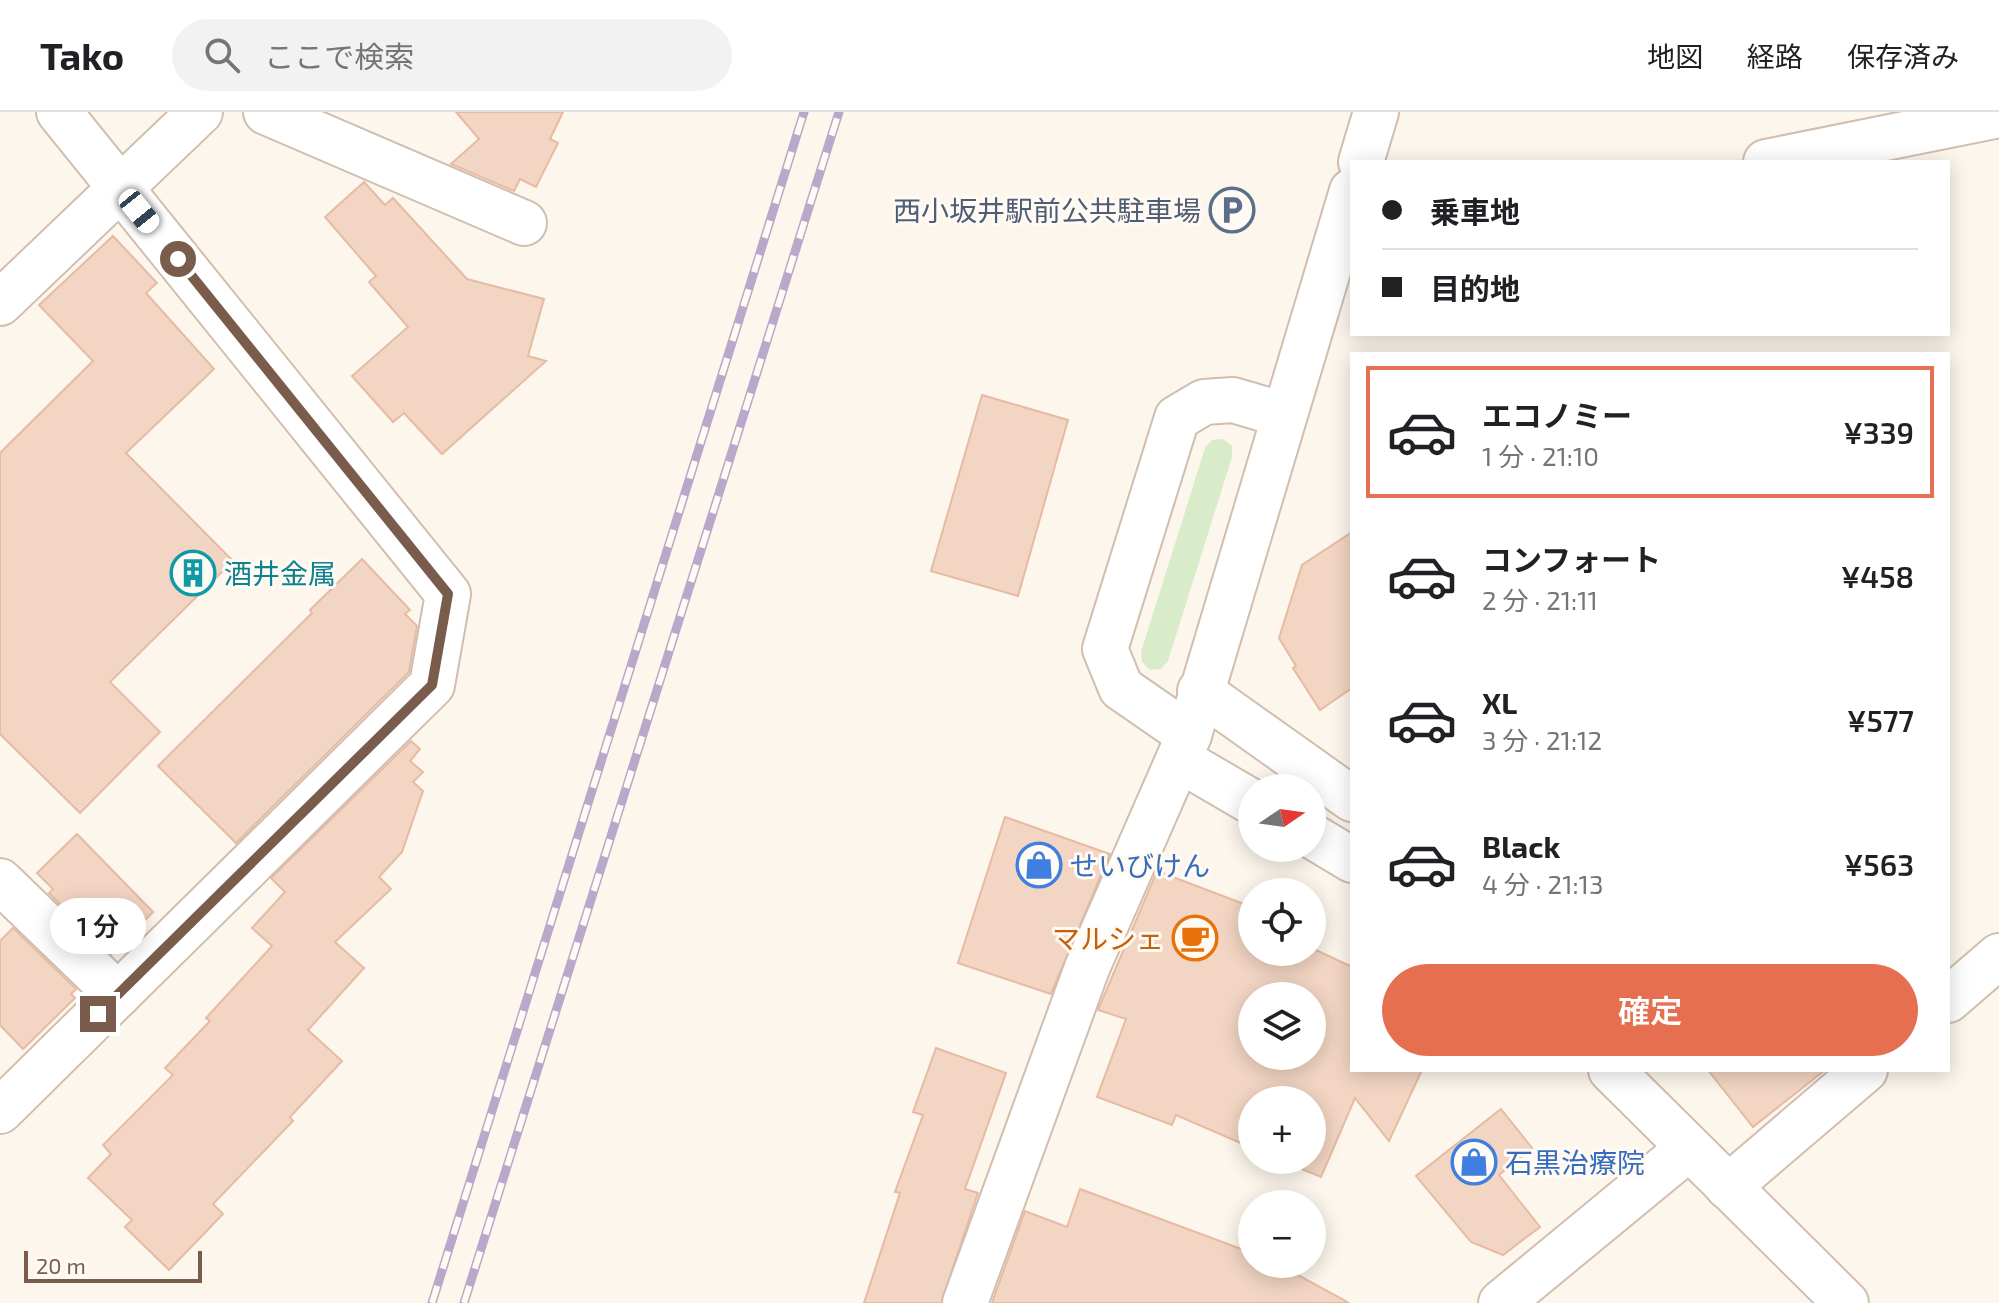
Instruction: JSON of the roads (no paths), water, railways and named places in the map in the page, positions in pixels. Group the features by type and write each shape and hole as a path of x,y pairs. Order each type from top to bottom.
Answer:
{"street":[{"path":"0,1111 432,685 448,594 59,112"},
{"path":"0,303 200,112"},
{"path":"266,112 524,223"},
{"path":"1362,160 1376,112"},
{"path":"1776,160 1999,115"},
{"path":"965,1303 1087,968 1185,748 1284,415 1343,247 1350,203"},
{"path":"1238,791 1185,748 1121,688 1105,649 1177,418 1204,402 1233,400 1284,415"},
{"path":"1200,691 1350,798"},
{"path":"1326,844 1350,859"},
{"path":"0,881 118,995"},
{"path":"1950,998 1999,956"},
{"path":"1613,1072 1846,1303"},
{"path":"1728,1187 1863,1072"},
{"path":"1501,1303 1689,1148"}],"railway":[{"path":"432,1303 804,112"},
{"path":"464,1303 839,112"}],"place":[{"name":"西小坂井駅前公共駐車場","path":"1232,210"},
{"name":"酒井金属","path":"193,573"},
{"name":"せいびけん","path":"1039,865"},
{"name":"マルシェ","path":"1195,938"},
{"name":"石黒治療院","path":"1474,1162"}]}
